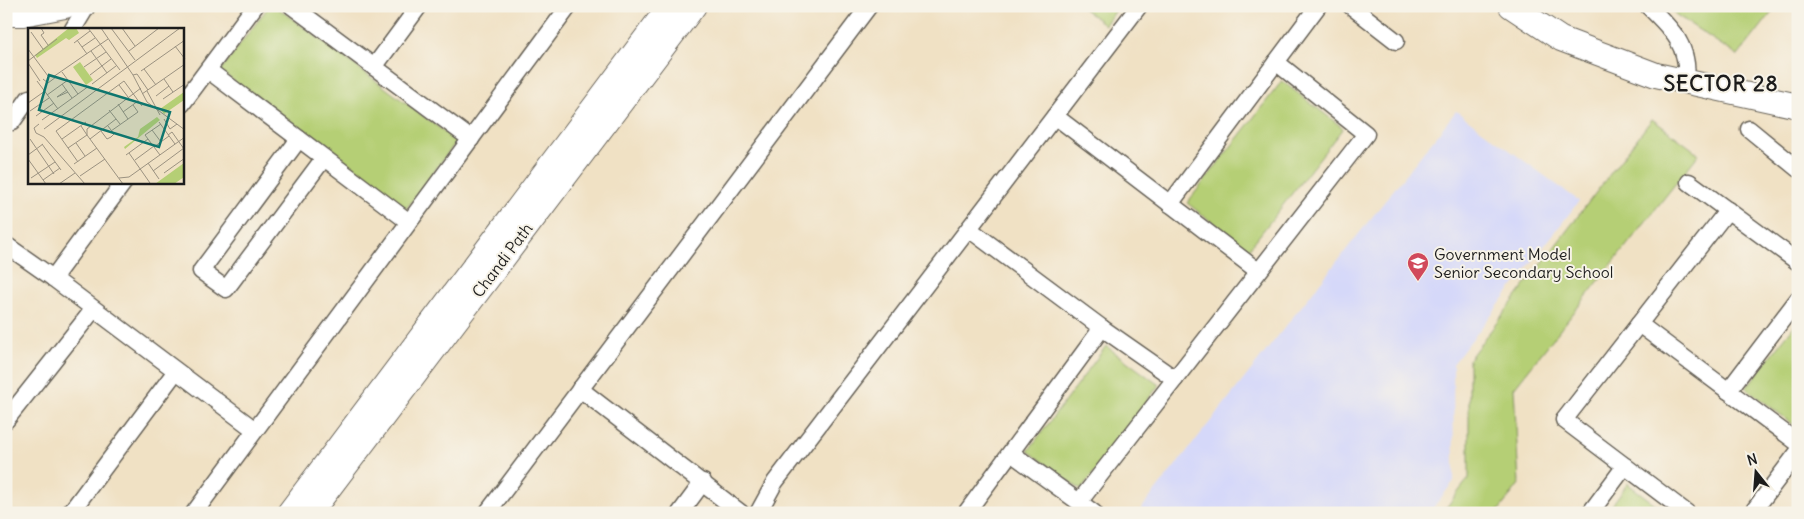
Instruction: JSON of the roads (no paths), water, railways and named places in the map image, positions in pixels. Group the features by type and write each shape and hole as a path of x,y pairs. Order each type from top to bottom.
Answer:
{"main road":[{"path":"6,14 23,14 65,6"},
{"name":"Chandi Path","path":"289,513 670,6"},
{"name":"Chandi Path","path":"310,513 694,6"},
{"path":"1511,6 1561,38 1656,75 1686,74 1798,91"},
{"path":"1540,6 1573,28 1665,62 1686,74 1798,106"}],"street":[{"path":"74,28 87,6"},
{"path":"184,101 255,6"},
{"path":"292,6 471,139"},
{"path":"374,67 419,6"},
{"path":"194,513 569,6"},
{"path":"487,513 869,6"},
{"path":"758,513 775,482 1139,6"},
{"path":"1170,204 1318,6"},
{"path":"1351,6 1396,41"},
{"path":"1648,6 1670,27 1682,46 1686,74"},
{"path":"1079,502 1366,134 1276,62"},
{"path":"208,70 409,222"},
{"path":"6,122 12,122 28,99"},
{"path":"1055,116 1258,271"},
{"path":"1749,129 1798,170"},
{"path":"300,139 201,271 226,289 324,158"},
{"path":"1690,182 1798,262"},
{"path":"53,278 123,184"},
{"path":"1687,513 1564,420 1728,210"},
{"path":"969,229 1102,328 1175,378"},
{"path":"6,245 53,278 93,310 255,430"},
{"path":"1728,391 1798,299"},
{"path":"6,420 93,310"},
{"path":"1639,324 1798,443"},
{"path":"966,513 1102,328"},
{"path":"70,513 176,371"},
{"path":"580,389 741,513"},
{"path":"1752,513 1798,452"},
{"path":"1011,453 1094,513"},
{"path":"1590,513 1626,466"},
{"path":"680,513 703,482"}],"place":[{"name":"Government Model Senior Secondary School","path":"1418,282"}],"district":[{"name":"SECTOR 28","path":"1721,84"}]}
